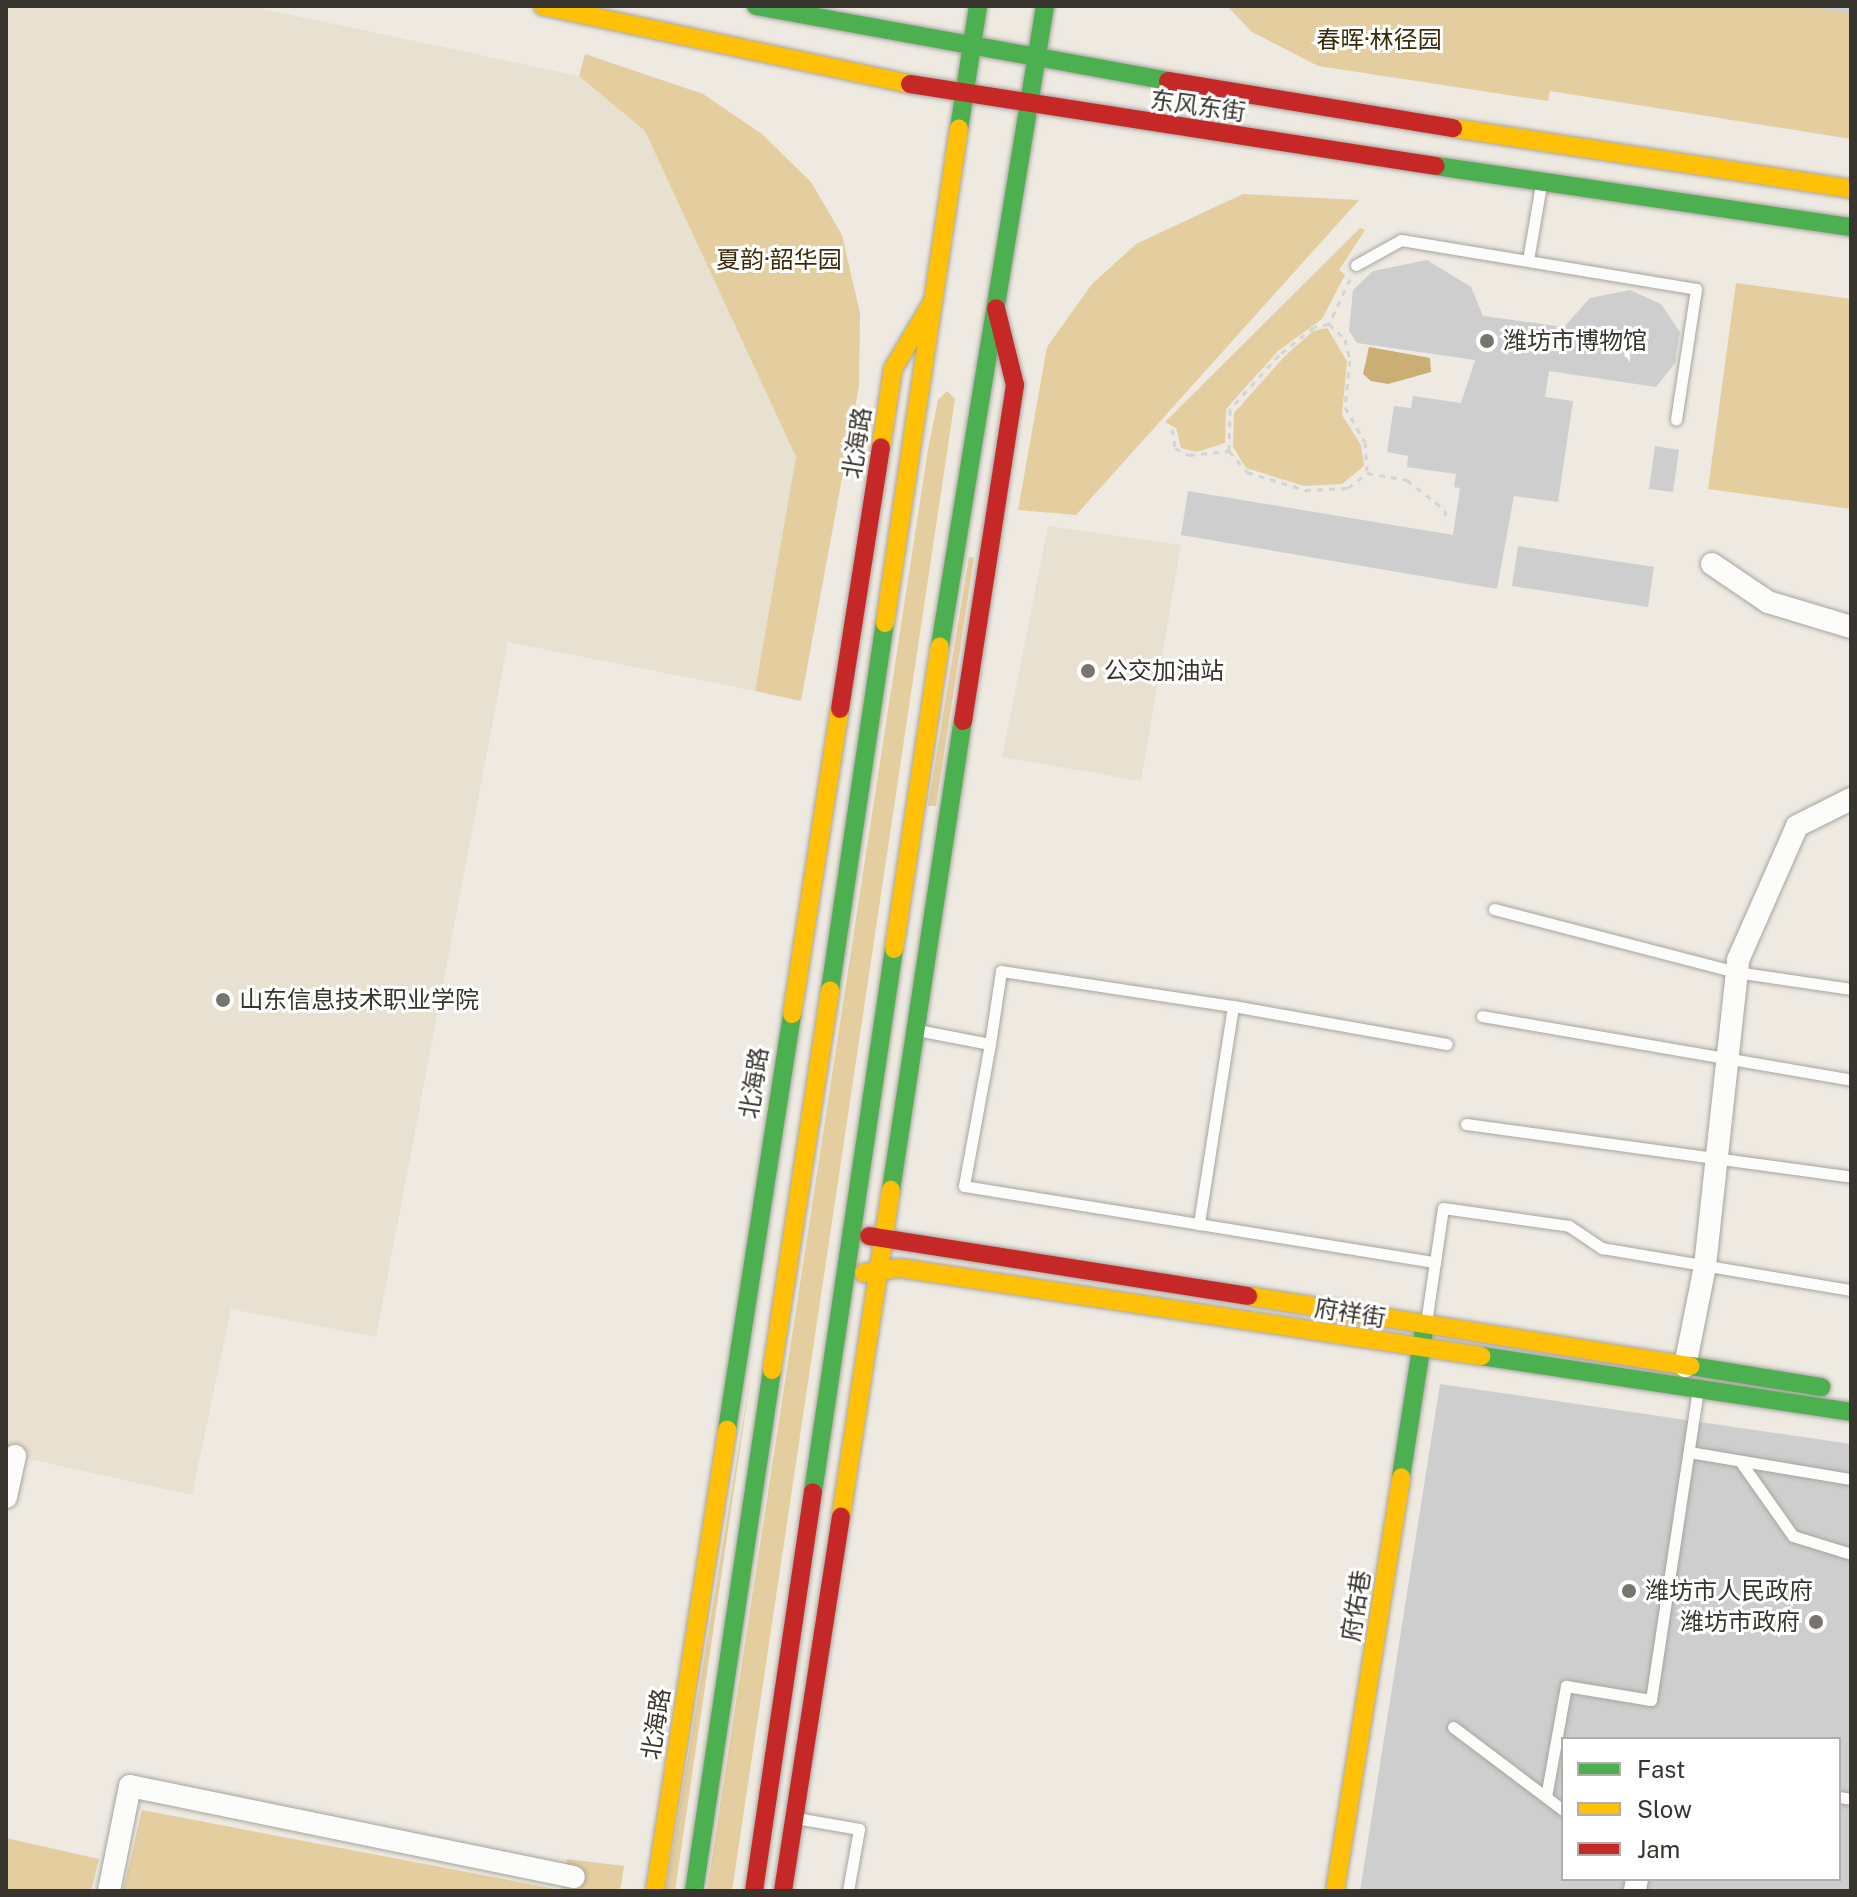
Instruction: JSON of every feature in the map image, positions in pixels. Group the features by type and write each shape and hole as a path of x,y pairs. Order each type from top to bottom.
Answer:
{"main road":[{"name":"东风东街","path":"543,6 965,96 1851,227"},
{"name":"东风东街","path":"756,6 1291,103 1851,189"},
{"name":"北海路","path":"694,1891 937,295 978,6"},
{"path":"754,1891 911,824 956,536 1033,106 1045,6"},
{"name":"北海路","path":"655,1891 893,369 937,295"},
{"path":"783,1891 882,1269 1015,385 996,308"},
{"path":"870,514 902,517"},
{"path":"956,536 992,537"},
{"path":"911,824 946,829"},
{"name":"府祥街","path":"849,1229 886,1242 1425,1328 1851,1391"},
{"name":"府祥街","path":"843,1276 882,1269 1851,1412"},
{"name":"府佑巷","path":"1335,1891 1425,1328"}],"street":[{"path":"1712,564 1768,602 1851,627"},
{"path":"1685,1366 1705,1266 1736,972 1797,826 1851,799"},
{"path":"6,1497 15,1456"},
{"path":"109,1891 130,1786 574,1877"}],"lane":[{"path":"1528,260 1541,181"},
{"path":"1356,265 1401,240 1696,289 1676,419"},
{"path":"1494,909 1736,972 1851,989"},
{"path":"1435,1262 964,1186 1001,971 1233,1006 1447,1044"},
{"path":"1199,1224 1233,1006"},
{"path":"1482,1016 1727,1063 1851,1080"},
{"path":"917,1030 990,1044"},
{"path":"1466,1124 1718,1156 1851,1177"},
{"path":"1425,1328 1443,1208 1569,1226 1602,1248 1851,1290"},
{"path":"1546,1797 1566,1686 1651,1700 1698,1390"},
{"path":"1689,1452 1851,1479"},
{"path":"1740,1461 1793,1536 1851,1554"},
{"path":"1453,1727 1561,1808"},
{"path":"795,1817 859,1829 848,1891"}],"path":[{"path":"1329,324 1356,265"},
{"path":"1329,324 1314,327 1279,355 1230,409 1229,451 1247,472 1305,490 1348,488 1367,473 1407,480 1445,510 1446,522"},
{"path":"1329,324 1345,339 1350,360 1345,407 1365,442 1367,473"},
{"path":"1172,429 1175,448 1189,455 1229,451"}],"shaded area":[{"name":"山东信息技术职业学院","path":"6,6 249,6 579,76 645,131 796,457 755,691 508,642 376,1337 231,1309 192,1495 6,1454"},
{"path":"1369,347 1430,358 1431,372 1388,384 1371,381 1363,374"},
{"path":"1048,526 1181,545 1141,781 1002,757"}],"green space":[{"name":"春晖·林径园","path":"1227,6 1851,6 1851,139 1550,91 1548,101 1318,66 1252,32"},
{"name":"夏韵·韶华园","path":"585,54 703,94 762,134 811,182 842,235 860,313 859,386 801,701 755,691 796,457 645,131 579,76"},
{"path":"1243,194 1359,200 1076,515 1018,510 1047,347 1092,284 1136,244"},
{"path":"1360,228 1365,230 1339,270 1345,275 1322,319 1278,351 1226,409 1225,443 1196,452 1181,448 1176,428 1165,422"},
{"path":"1736,283 1851,299 1851,509 1708,489"},
{"path":"1327,328 1347,361 1342,415 1361,445 1364,466 1342,484 1304,486 1246,468 1233,447 1234,413 1285,356 1313,331"},
{"path":"947,391 955,399 732,1891 707,1891 928,449 938,400"},
{"path":"969,557 974,558 936,806 928,806"},
{"path":"752,1367 675,1891 666,1891"},
{"path":"142,1810 561,1890 567,1859 624,1866 620,1891 123,1891"},
{"path":"6,1838 99,1859 91,1891 6,1891"}],"building":[{"path":"1851,6 1851,14 1817,8"},
{"path":"1427,260 1471,287 1483,316 1564,327 1590,298 1630,290 1661,304 1680,332 1675,363 1656,387 1549,371 1545,397 1573,401 1558,502 1514,496 1497,589 1181,535 1188,491 1453,535 1460,488 1454,487 1456,474 1407,467 1408,456 1387,452 1394,406 1411,408 1413,396 1461,403 1475,360 1357,343 1349,331 1353,290 1373,271"},
{"path":"1655,446 1679,450 1673,492 1649,489"},
{"path":"1518,546 1654,567 1648,607 1512,586"},
{"name":"潍坊市人民政府","path":"1440,1384 1851,1444 1851,1891 1360,1891"}],"traffic: fast":[{"path":"756,6 1168,81"},
{"path":"959,129 978,6"},
{"path":"940,646 1045,6"},
{"path":"1436,166 1851,227"},
{"path":"830,990 885,623"},
{"path":"891,1190 963,721"},
{"path":"813,1492 894,949"},
{"path":"727,1430 792,1014"},
{"path":"1401,1477 1424,1330"},
{"path":"1481,1356 1851,1412"},
{"path":"1691,1366 1821,1387"},
{"path":"694,1891 772,1370"}],"traffic: slow":[{"path":"543,6 910,84"},
{"path":"1453,128 1851,189"},
{"path":"885,623 959,129"},
{"path":"881,447 893,369 932,303"},
{"path":"894,949 940,646"},
{"path":"792,1014 840,709"},
{"path":"772,1370 830,990"},
{"path":"841,1516 891,1190"},
{"path":"864,1273 900,1268 1481,1356"},
{"path":"1248,1296 1691,1366"},
{"path":"655,1891 727,1430"},
{"path":"1335,1891 1401,1477"}],"traffic: jam":[{"path":"1168,81 1453,128"},
{"path":"910,84 1436,166"},
{"path":"963,721 1015,385 996,308"},
{"path":"840,709 881,447"},
{"path":"869,1236 1248,1296"},
{"path":"754,1891 813,1492"},
{"path":"783,1891 841,1516"}],"place":[{"name":"潍坊市博物馆","path":"1487,341"},
{"name":"公交加油站","path":"1088,671"},
{"name":"山东信息技术职业学院","path":"223,1000"},
{"name":"潍坊市人民政府","path":"1629,1591"},
{"name":"潍坊市政府","path":"1816,1622"}]}
